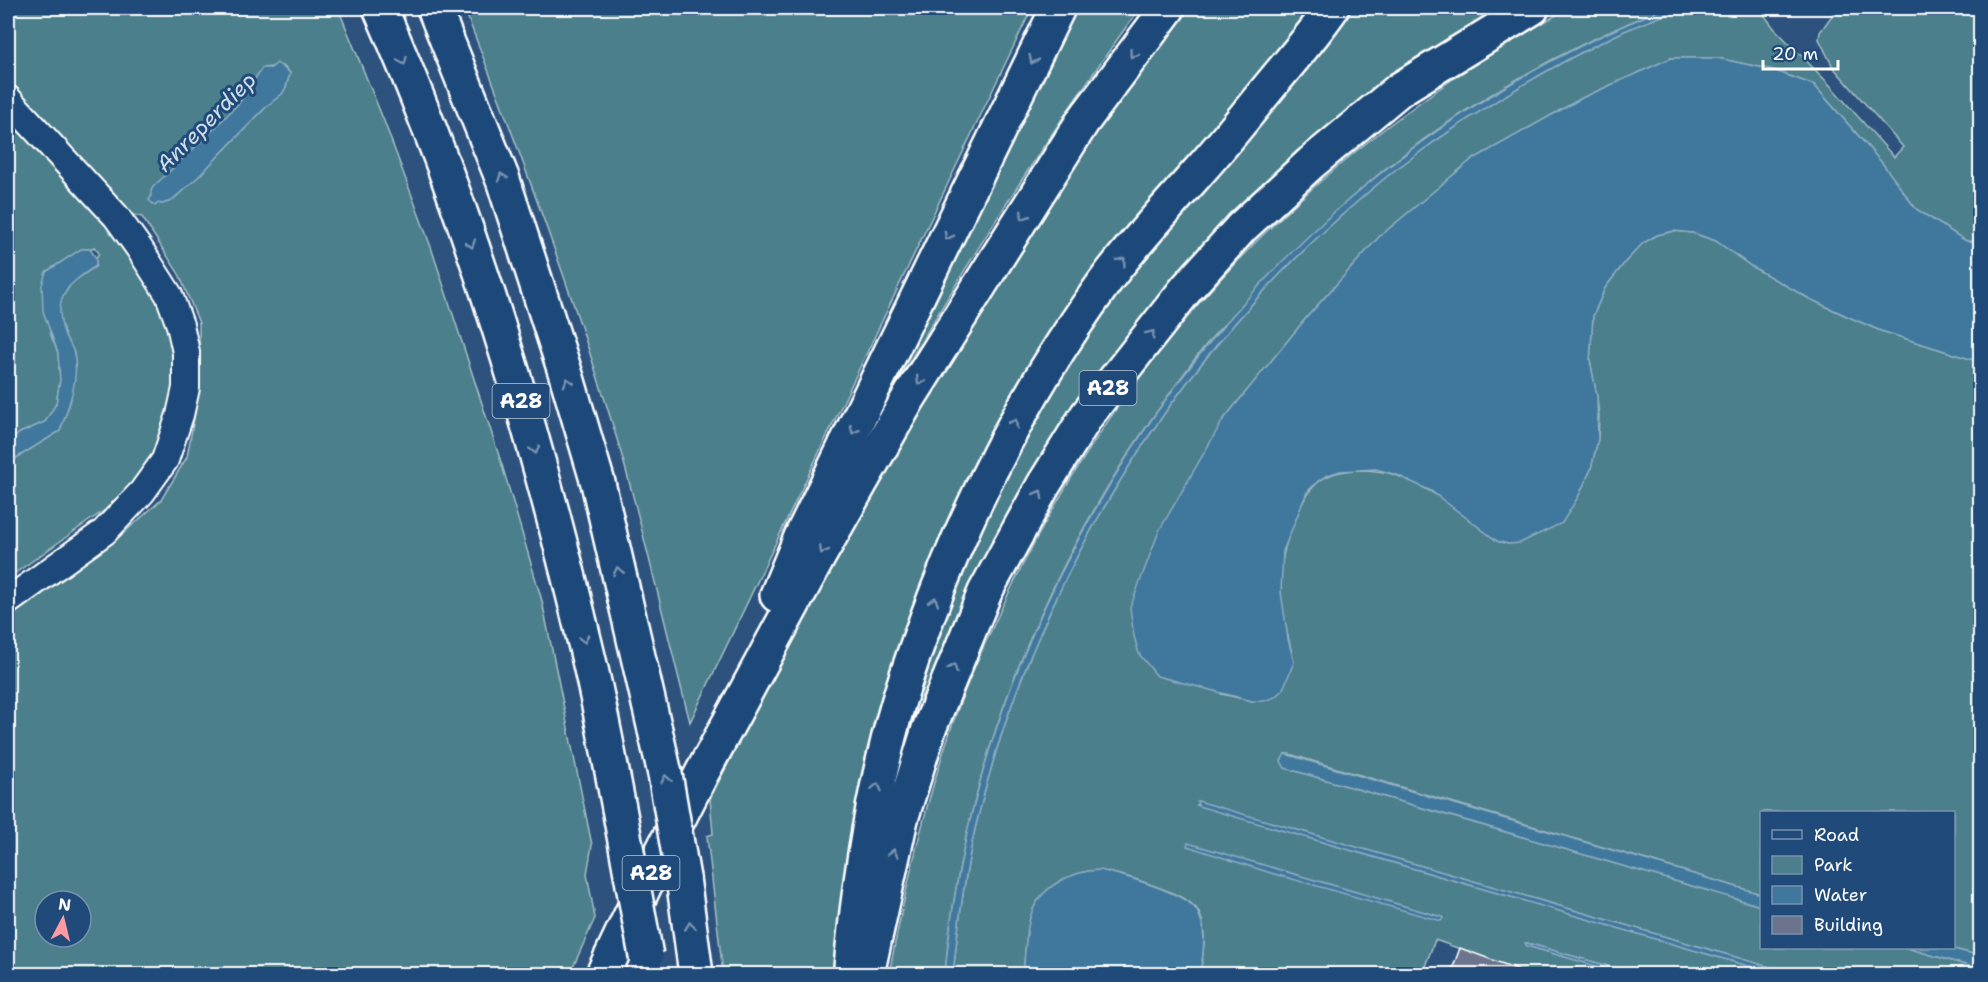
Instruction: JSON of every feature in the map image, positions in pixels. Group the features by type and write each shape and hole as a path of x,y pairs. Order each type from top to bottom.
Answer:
{"highway":[{"name":"A28","path":"380,8 428,123 501,328 552,512 589,658 619,808 646,965"},
{"name":"A28","path":"434,8 503,180 567,378 598,483 665,774 683,878 696,975"},
{"name":"A28","path":"702,774 801,537 1058,8"},
{"name":"A28","path":"603,975 645,885 702,774 819,556 907,401 1083,121 1168,8"},
{"name":"A28","path":"850,975 856,907 864,855 886,748 906,680 949,558 1009,432 1041,378 1104,283 1311,37 1332,8"},
{"name":"A28","path":"867,975 900,819 929,729 985,592 1043,486 1087,415 1187,288 1250,219 1400,88 1532,8"}],"street":[{"path":"8,99 116,216 139,248 169,295 180,325 186,352 186,388 180,415 165,460 142,492 104,532 8,601"}],"green space":[{"path":"8,8 338,8 384,121 431,247 502,465 542,601 592,845 587,874 595,918 570,974 8,974 8,619 116,540 161,500 187,457 200,385 199,323 179,274 142,217 129,214 8,83","holes":["283,66 290,73 282,94 268,105 198,177 171,201 162,204 151,197 240,102 262,68"]},
{"path":"464,8 1032,8 690,722 639,517 603,393 546,227"},
{"path":"1070,8 1140,8 1020,182 909,362 838,483"},
{"path":"1180,8 1317,8 976,476 837,974 723,974 707,836 713,834 710,799 895,438 1074,151"},
{"path":"1339,8 1509,8 1118,351 891,820 932,651 956,566 1064,357"},
{"path":"1569,8 1665,8 1594,39 1524,75 1458,116 1395,161 1337,212 1224,324 1151,420 1110,482 1074,547 1041,615 1012,684 988,755 968,827 954,900 945,974 889,974 920,833 963,695 1003,605 1052,510 1108,421 1170,338 1238,261 1312,189 1392,123 1477,63"},
{"path":"1684,8 1759,8 1774,28 1828,83 1894,157 1903,147 1833,67 1819,39 1820,32 1833,14 1849,8 1980,8 1980,242 1966,241 1916,209 1882,163 1814,85 1773,70 1717,58 1671,58 1582,98 1470,161 1379,237 1307,317 1223,420 1221,694 1252,701 1294,662 1282,606 1282,559 1293,523 1303,501 1316,484 1324,478 1344,471 1358,470 1378,471 1398,476 1438,496 1497,541 1508,544 1578,497 1591,469 1598,439 1597,397 1590,360 1593,316 1605,288 1643,243 1657,235 1674,231 1693,233 1716,241 1751,266 1810,299 1849,317 1881,331 1980,362 1980,956 1954,949 1955,811 1760,811 1760,894 1289,754 1285,754 1285,768 1760,906 1760,949 1910,949 1980,969 1980,974 1794,974 1404,861 1196,805 1776,974 1636,974 1527,943 1527,946 1624,974 1531,974 1435,940 1422,974 1200,974 1204,931 1196,908 1176,895 1146,883 1100,871 1090,871 1063,882 1039,899 1031,916 1023,974 953,974 962,902 975,829 999,743 1030,658 1068,575 1112,495 1161,418 1216,346 1276,278 1370,191 1425,148 1506,95 1589,48 1642,23"},
{"path":"8,120 116,237 155,291 170,332 174,391 160,441 141,474 106,509 8,578 8,463 60,431 71,399 74,353 65,336 58,314 60,301 72,282 96,266 99,253 94,247 82,249 46,272 50,333 58,353 60,380 56,404 45,422 20,433 8,443"}],"water":[{"path":"1665,8 1684,8 1618,34 1533,79 1452,130 1384,179 1276,278 1216,346 1161,418 1112,495 1068,575 1030,658 999,743 975,829 962,901 953,974 945,974 959,872 970,821 983,771 1016,674 1058,579 1110,484 1169,395 1235,312 1308,236 1387,168 1473,107 1566,53"},
{"path":"1671,58 1717,58 1773,70 1814,85 1882,163 1916,209 1966,241 1980,242 1980,362 1881,331 1849,317 1810,299 1751,266 1716,241 1693,233 1674,231 1657,235 1643,243 1625,262 1605,288 1593,316 1590,360 1597,397 1598,439 1591,469 1562,523 1520,543 1508,544 1497,541 1431,491 1397,475 1376,469 1340,471 1328,475 1307,492 1283,551 1281,592 1294,662 1283,689 1275,697 1264,701 1252,701 1157,676 1139,654 1130,608 1159,531 1223,420 1307,317 1379,237 1470,161 1582,98"},
{"path":"277,63 290,73 282,94 171,201 158,203 155,206 149,200 153,187 240,102 262,68 271,68"},
{"path":"81,249 90,249 96,258 96,266 70,286 61,301 61,320 65,336 73,351 75,373 72,393 60,431 8,463 8,443 20,433 45,422 56,404 60,380 58,353 43,311 42,285 46,272"},
{"path":"1285,754 1760,894 1760,906 1285,768 1281,761"},
{"path":"1197,801 1794,974 1776,974 1198,806"},
{"path":"1188,843 1443,918 1441,921 1271,873 1187,846"},
{"path":"1100,870 1167,891 1191,904 1197,911 1203,926 1204,942 1200,974 1023,974 1028,925 1034,907 1040,898 1048,889 1067,877"},
{"path":"1525,943 1636,974 1624,974 1527,946"},
{"path":"1910,949 1954,949 1980,956 1980,969"}],"building":[{"path":"1460,948 1525,972 1525,975 1450,975"}],"water label":[{"name":"Anreperdiep","path":"206,122"}]}
